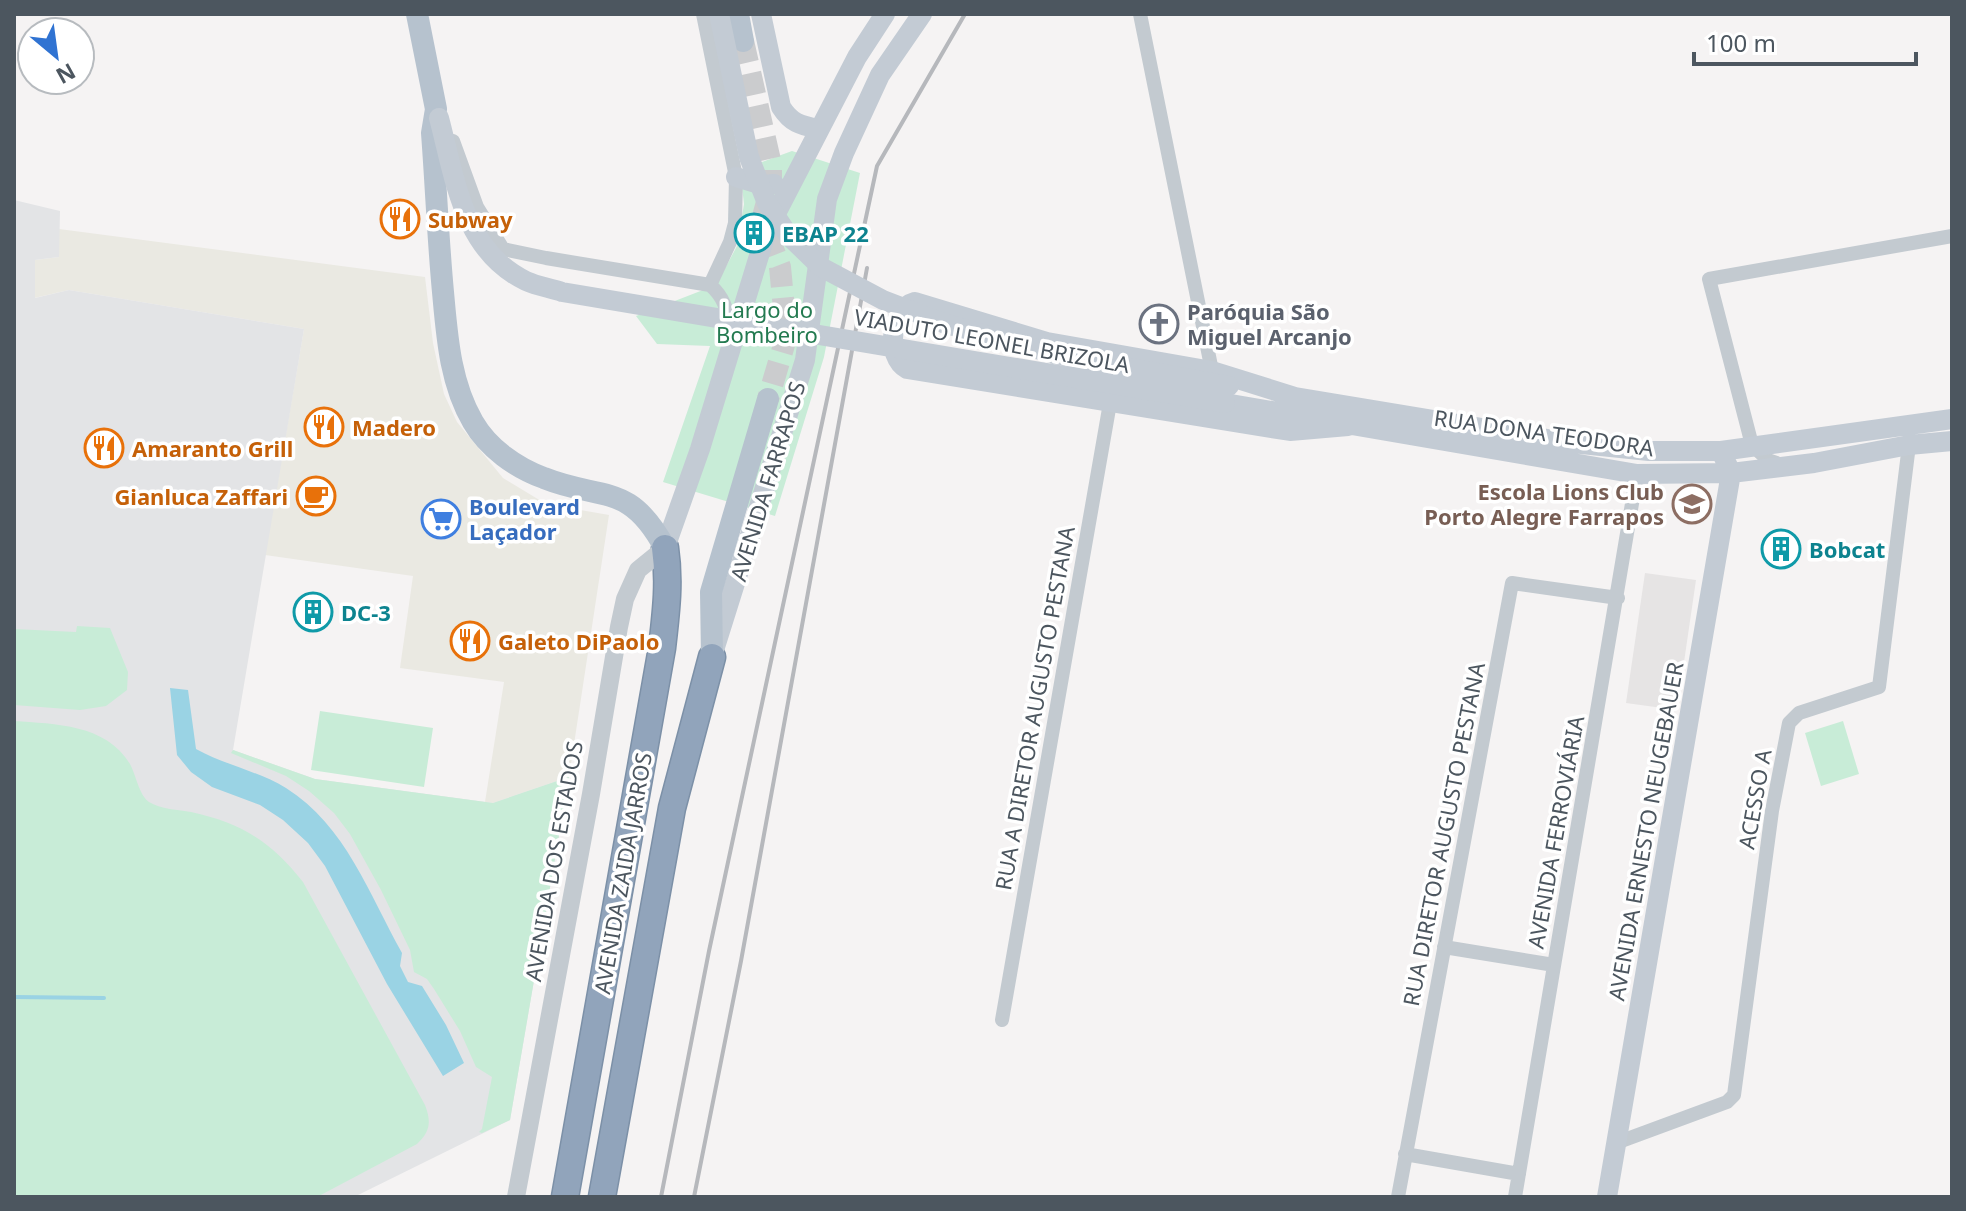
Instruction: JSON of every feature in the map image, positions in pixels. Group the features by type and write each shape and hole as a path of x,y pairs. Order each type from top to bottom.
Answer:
{"highway":[{"name":"AVENIDA ZAIDA JARROS","path":"565,1197 662,648 668,600 665,548"},
{"name":"AVENIDA ZAIDA JARROS","path":"602,1197 672,808 712,657"}],"main road":[{"path":"417,14 438,113 432,133 448,339 455,379 472,420 483,436 524,469 545,479 612,495 627,503 655,529 665,548"},
{"name":"VIADUTO LEONEL BRIZOLA","path":"719,14 749,157 763,192 789,236 821,267 883,300 943,323 1055,354 1227,395"},
{"path":"738,14 743,41"},
{"path":"761,14 781,107 788,119 818,129"},
{"path":"665,548 732,347 766,233 857,57 885,14"},
{"name":"AVENIDA FARRAPOS","path":"712,657 805,360 827,199 844,153 880,75 922,14"},
{"name":"VIADUTO LEONEL BRIZOLA","path":"438,113 463,211 476,238 498,263 526,281 562,292 1227,395"},
{"path":"736,177 762,185 790,183"},
{"path":"1295,397 1212,371 1047,342 915,302 906,305 897,318 893,350 899,364 907,369 1290,431 1348,426"},
{"name":"RUA DONA TEODORA","path":"1227,395 1295,397 1572,443 1649,451 1721,451 1952,419"},
{"name":"RUA DONA TEODORA","path":"1227,395 1348,426 1637,474 1731,473 1952,441"},
{"name":"AVENIDA FARRAPOS","path":"712,657 711,592 768,399"},
{"path":"1721,451 1731,473"},
{"name":"AVENIDA ERNESTO NEUGEBAUER","path":"1607,1197 1731,473"}],"street":[{"path":"703,14 736,177 735,223 730,242 710,285"},
{"path":"1140,14 1212,371"},
{"path":"438,113 449,129 482,217 503,249 710,285 725,302 732,347"},
{"path":"1783,466 1768,460 1752,445 1709,279 1952,236"},
{"name":"RUA A DIRETOR AUGUSTO PESTANA","path":"1002,1020 1110,403"},
{"name":"ACESSO A","path":"1616,1143 1727,1102 1734,1095 1772,811 1789,723 1799,713 1879,687 1909,445"},
{"name":"AVENIDA FERROVIÁRIA","path":"1515,1197 1637,474"},
{"name":"AVENIDA DOS ESTADOS","path":"516,1197 625,599 638,570 665,548"},
{"name":"RUA DIRETOR AUGUSTO PESTANA","path":"1398,1197 1512,583 1618,598"},
{"path":"1444,947 1554,965"},
{"path":"1405,1154 1519,1174"}],"shaded area":[{"path":"14,200 60,211 59,257 35,260 35,298 69,290 304,329 233,750 315,779 493,803 569,777 510,1120 354,1197 14,1197"},
{"name":"Boulevard Laçador","path":"59,229 425,277 433,343 444,394 457,422 503,478 546,504 609,515 569,777 493,803 485,802 504,682 400,668 413,576 265,555 304,329 69,290 34,298 35,260 59,257"},
{"path":"1645,573 1696,580 1677,710 1626,703"}],"green space":[{"name":"Largo do Bombeiro","path":"792,151 860,173 824,357 775,516 663,482 710,346 657,344 636,316 716,285 737,246 744,204 740,170"},
{"path":"77,626 110,628 128,672 127,690 106,706 80,710 14,705 14,629 76,632"},
{"path":"320,711 433,728 424,787 311,770"},
{"path":"14,721 62,725 108,741 130,764 140,790 149,802 164,808 209,816 240,828 279,855 303,882 425,1105 428,1126 417,1144 317,1197 14,1197"},
{"path":"1843,721 1859,774 1821,786 1805,733"},
{"path":"233,750 315,779 493,803 569,777 510,1120 479,1132 492,1077 476,1067 460,1031 434,989 427,979 414,972 410,950 350,834 334,813 309,791 286,776 231,753"}],"water":[{"path":"170,688 188,690 196,749 286,788 307,804 340,841 402,953 400,966 408,982 422,986 464,1063 443,1076 387,984 325,866 308,843 283,820 260,805 212,787 191,772 177,755"}],"waterway":[{"path":"14,997 104,998"}],"tunnel":[{"path":"743,41 771,165 771,188 764,226 780,267 784,309 784,345 768,399"}],"railway":[{"path":"661,1197 709,951 877,166 965,14"},
{"path":"694,1197 741,961 867,268"}],"place":[{"name":"Subway","path":"400,219"},
{"name":"EBAP 22","path":"754,233"},
{"name":"Paróquia São Miguel Arcanjo","path":"1159,324"},
{"name":"Madero","path":"324,427"},
{"name":"Amaranto Grill","path":"104,448"},
{"name":"Gianluca Zaffari","path":"316,496"},
{"name":"Escola Lions Club Porto Alegre Farrapos","path":"1692,504"},
{"name":"Boulevard Laçador","path":"441,519"},
{"name":"Bobcat","path":"1781,549"},
{"name":"DC-3","path":"313,612"},
{"name":"Galeto DiPaolo","path":"470,641"}]}
